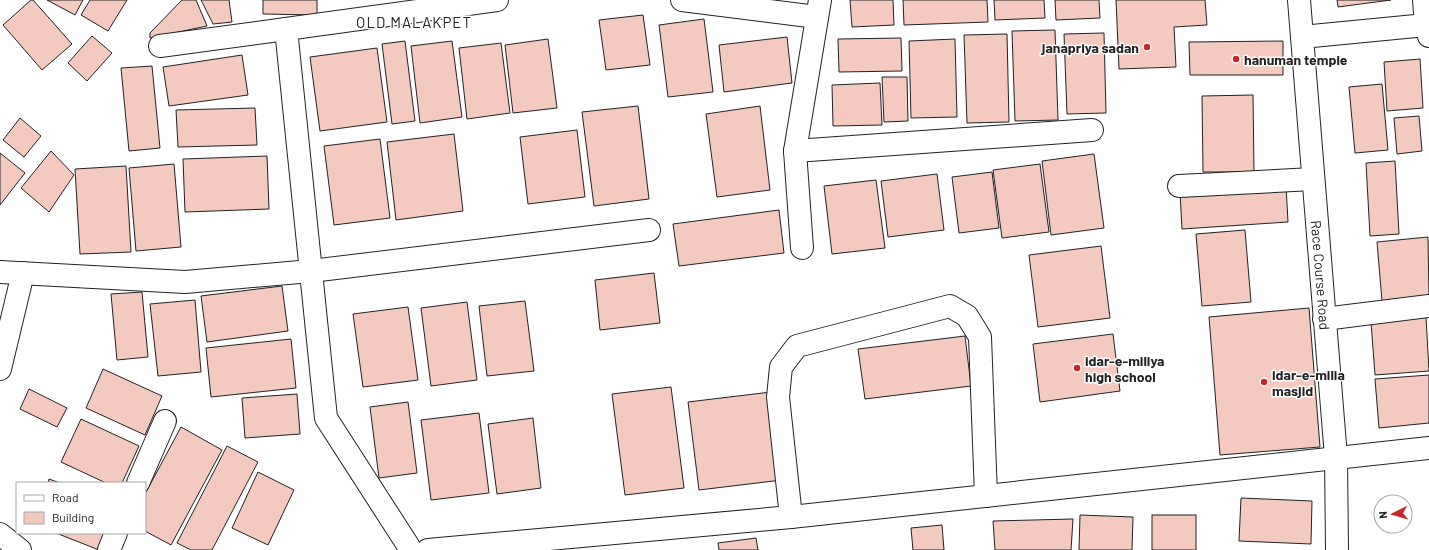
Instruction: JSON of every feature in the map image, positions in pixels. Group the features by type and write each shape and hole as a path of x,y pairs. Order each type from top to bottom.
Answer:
{"street":[{"path":"160,46 286,29 365,9 497,0"},
{"path":"682,0 819,9 795,151 802,248"},
{"name":"Race Course Road","path":"1299,0 1336,457 1337,550"},
{"path":"1302,38 1427,30 1424,0"},
{"path":"286,29 326,418 411,550"},
{"path":"795,151 1092,130"},
{"path":"1179,186 1313,179"},
{"path":"0,272 185,282 311,271 649,230"},
{"path":"0,369 23,273"},
{"path":"791,517 778,397 781,367 790,353 797,346 950,306 967,316 980,337 986,496"},
{"path":"1324,319 1429,306"},
{"path":"138,482 165,421"},
{"path":"428,550 791,517 1429,448"},
{"path":"0,534 20,550"},
{"path":"109,550 116,534"}],"building":[{"path":"31,0 33,0 72,44 42,70 3,25"},
{"path":"47,0 83,0 75,15"},
{"path":"90,0 127,0 108,31 81,15"},
{"path":"182,0 196,0 207,26 150,38 150,33"},
{"path":"201,0 229,0 232,22 213,24"},
{"path":"263,0 317,0 317,15 263,14"},
{"path":"850,0 893,0 894,25 852,27"},
{"path":"903,0 987,0 988,22 904,25"},
{"path":"994,0 1044,0 1045,18 995,20"},
{"path":"1055,0 1099,0 1100,18 1056,20"},
{"name":"janapriya sadan","path":"1116,0 1205,0 1207,25 1174,27 1176,67 1119,69"},
{"path":"1337,0 1391,0 1338,7"},
{"path":"643,15 650,65 606,70 599,20"},
{"path":"704,19 713,92 668,97 659,25"},
{"path":"1055,30 1058,120 1015,121 1012,31"},
{"path":"1104,33 1106,113 1067,114 1064,34"},
{"path":"1007,34 1009,122 967,123 964,35"},
{"path":"92,36 112,53 87,81 68,63"},
{"path":"787,37 792,83 724,92 719,45"},
{"path":"901,38 902,71 839,72 838,39"},
{"path":"548,39 557,108 513,113 505,45"},
{"path":"955,39 957,117 911,118 909,41"},
{"path":"405,41 415,121 392,124 382,44"},
{"path":"452,41 462,117 420,123 411,46"},
{"name":"hanuman temple","path":"1283,41 1283,75 1190,75 1189,42"},
{"path":"501,43 510,113 467,119 459,48"},
{"path":"377,48 387,122 320,131 310,57"},
{"path":"242,55 248,95 169,106 163,67"},
{"path":"1420,59 1423,108 1387,111 1384,62"},
{"path":"152,66 160,148 129,151 121,68"},
{"path":"882,77 907,77 908,121 884,122"},
{"path":"880,83 882,125 833,126 832,85"},
{"path":"1382,84 1388,150 1355,153 1349,87"},
{"path":"1253,95 1254,172 1203,172 1202,96"},
{"path":"638,106 649,199 594,206 582,112"},
{"path":"760,106 770,190 717,197 706,114"},
{"path":"255,108 257,145 178,147 176,110"},
{"path":"1419,116 1422,151 1397,154 1394,118"},
{"path":"20,118 41,136 24,157 3,140"},
{"path":"577,130 585,197 528,204 520,137"},
{"path":"454,134 463,211 396,220 387,142"},
{"path":"380,139 390,218 334,225 324,146"},
{"path":"51,151 74,175 49,212 21,188"},
{"path":"0,153 25,173 0,205"},
{"path":"1094,154 1104,228 1051,235 1042,161"},
{"path":"267,156 269,209 185,212 183,159"},
{"path":"1395,161 1399,234 1370,236 1366,163"},
{"path":"174,164 181,247 136,251 129,168"},
{"path":"1040,164 1049,232 1002,238 993,170"},
{"path":"126,166 131,252 80,254 75,169"},
{"path":"992,172 999,228 959,233 952,177"},
{"path":"937,174 944,230 888,237 881,181"},
{"path":"876,180 885,248 832,254 824,186"},
{"path":"1286,185 1288,222 1182,229 1180,192"},
{"path":"779,210 784,253 679,266 673,224"},
{"path":"1245,230 1251,302 1202,306 1196,234"},
{"path":"1428,237 1429,297 1382,301 1377,242"},
{"path":"1101,246 1110,318 1038,327 1029,255"},
{"path":"654,273 660,323 600,330 595,280"},
{"path":"282,286 288,331 207,342 201,296"},
{"path":"142,292 148,357 117,360 111,294"},
{"path":"195,300 201,372 158,376 150,304"},
{"path":"525,301 534,371 487,376 479,306"},
{"path":"467,302 477,380 431,386 421,308"},
{"path":"408,307 418,380 363,387 353,314"},
{"name":"idar-e-milia masjid","path":"1309,308 1320,447 1220,455 1209,317"},
{"path":"1426,317 1429,371 1375,375 1371,322"},
{"name":"idar-e-miliya high school","path":"1113,334 1120,391 1040,402 1033,344"},
{"path":"965,336 971,386 865,399 858,349"},
{"path":"291,339 296,388 211,397 206,348"},
{"path":"103,369 162,396 145,435 86,408"},
{"path":"1429,375 1429,423 1379,428 1375,379"},
{"path":"671,387 684,488 625,495 612,394"},
{"path":"29,389 67,408 57,427 20,409"},
{"path":"771,392 782,480 699,490 688,402"},
{"path":"297,394 300,434 245,438 242,398"},
{"path":"408,402 417,473 379,478 370,407"},
{"path":"479,413 489,493 431,500 421,420"},
{"path":"533,418 541,488 497,494 488,424"},
{"path":"81,419 139,446 122,482 104,482 61,462"},
{"path":"181,427 222,450 171,545 146,532 146,492"},
{"path":"227,446 258,462 212,550 191,550 177,543"},
{"path":"258,472 294,490 268,545 232,528"},
{"path":"49,479 57,482 48,482"},
{"path":"1241,498 1312,501 1311,544 1239,541"},
{"path":"1080,515 1133,517 1132,550 1079,550"},
{"path":"1152,515 1196,515 1196,550 1152,550"},
{"path":"1073,519 1071,550 995,550 993,521"},
{"path":"942,525 944,550 913,550 911,528"},
{"path":"59,534 106,534 99,550"},
{"path":"756,538 758,550 719,550 718,543"}],"place":[{"name":"janapriya sadan","path":"1147,47"},
{"name":"hanuman temple","path":"1236,59"},
{"name":"idar-e-miliya high school","path":"1077,368"},
{"name":"idar-e-milia masjid","path":"1264,382"}],"district":[{"name":"OLD MALAKPET","path":"414,22"}]}
